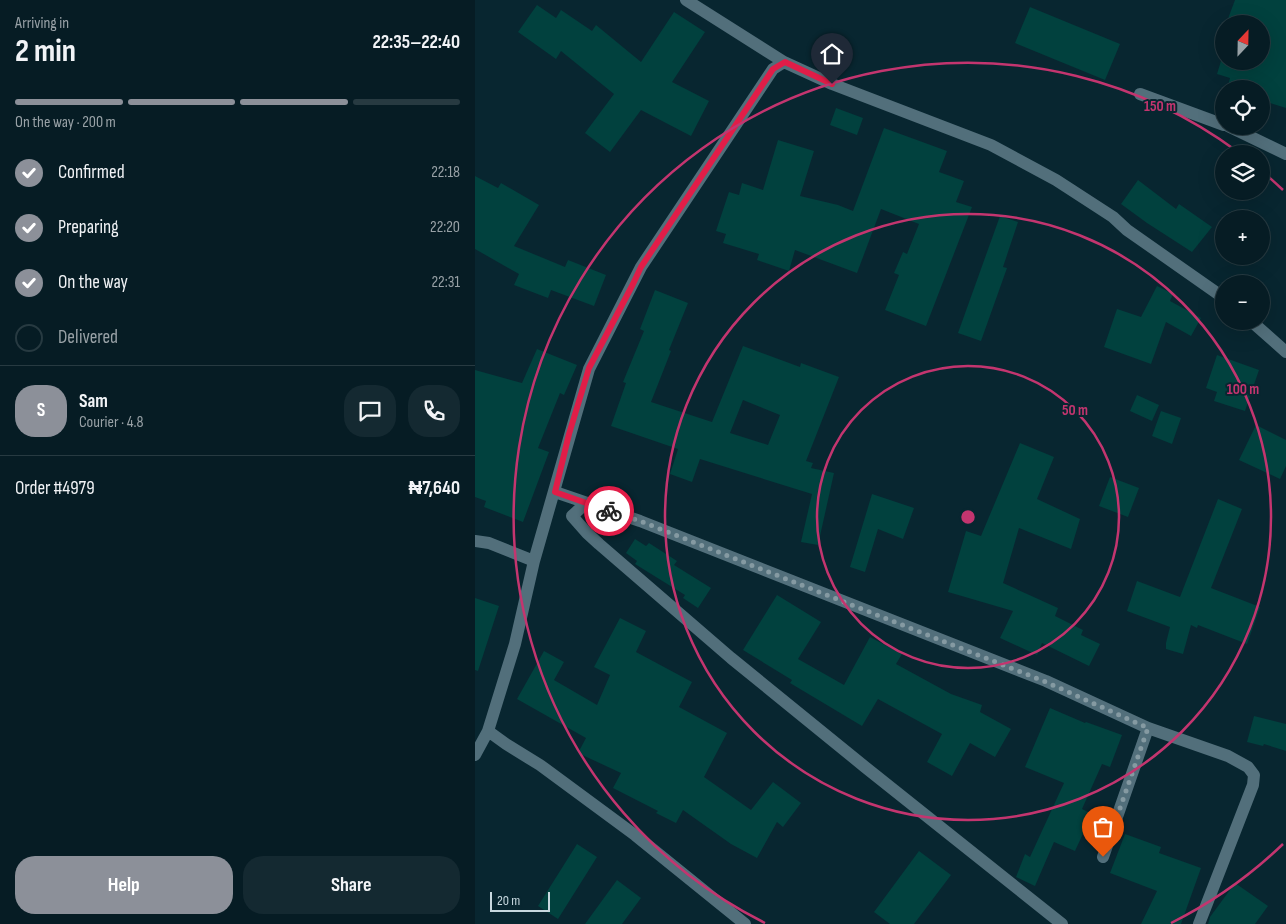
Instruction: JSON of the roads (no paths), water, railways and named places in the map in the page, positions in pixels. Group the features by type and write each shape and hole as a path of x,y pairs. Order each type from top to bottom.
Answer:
{"street":[{"path":"686,0 785,62 832,84 999,149 1056,180 1113,217 1127,230 1215,292"},
{"path":"475,755 489,731 515,644 534,561 589,368 641,267 773,69 785,62"},
{"path":"1140,94 1215,122"},
{"path":"1247,135 1286,154"},
{"path":"1261,330 1286,352"},
{"path":"555,492 640,521 1046,682 1148,728 1228,756 1248,766 1254,775 1253,785 1199,924"},
{"path":"586,503 572,516 599,544 731,658 1062,924"},
{"path":"475,541 489,543 534,561"},
{"path":"1103,857 1148,728"},
{"path":"489,731 540,765 635,835 745,924"}]}
